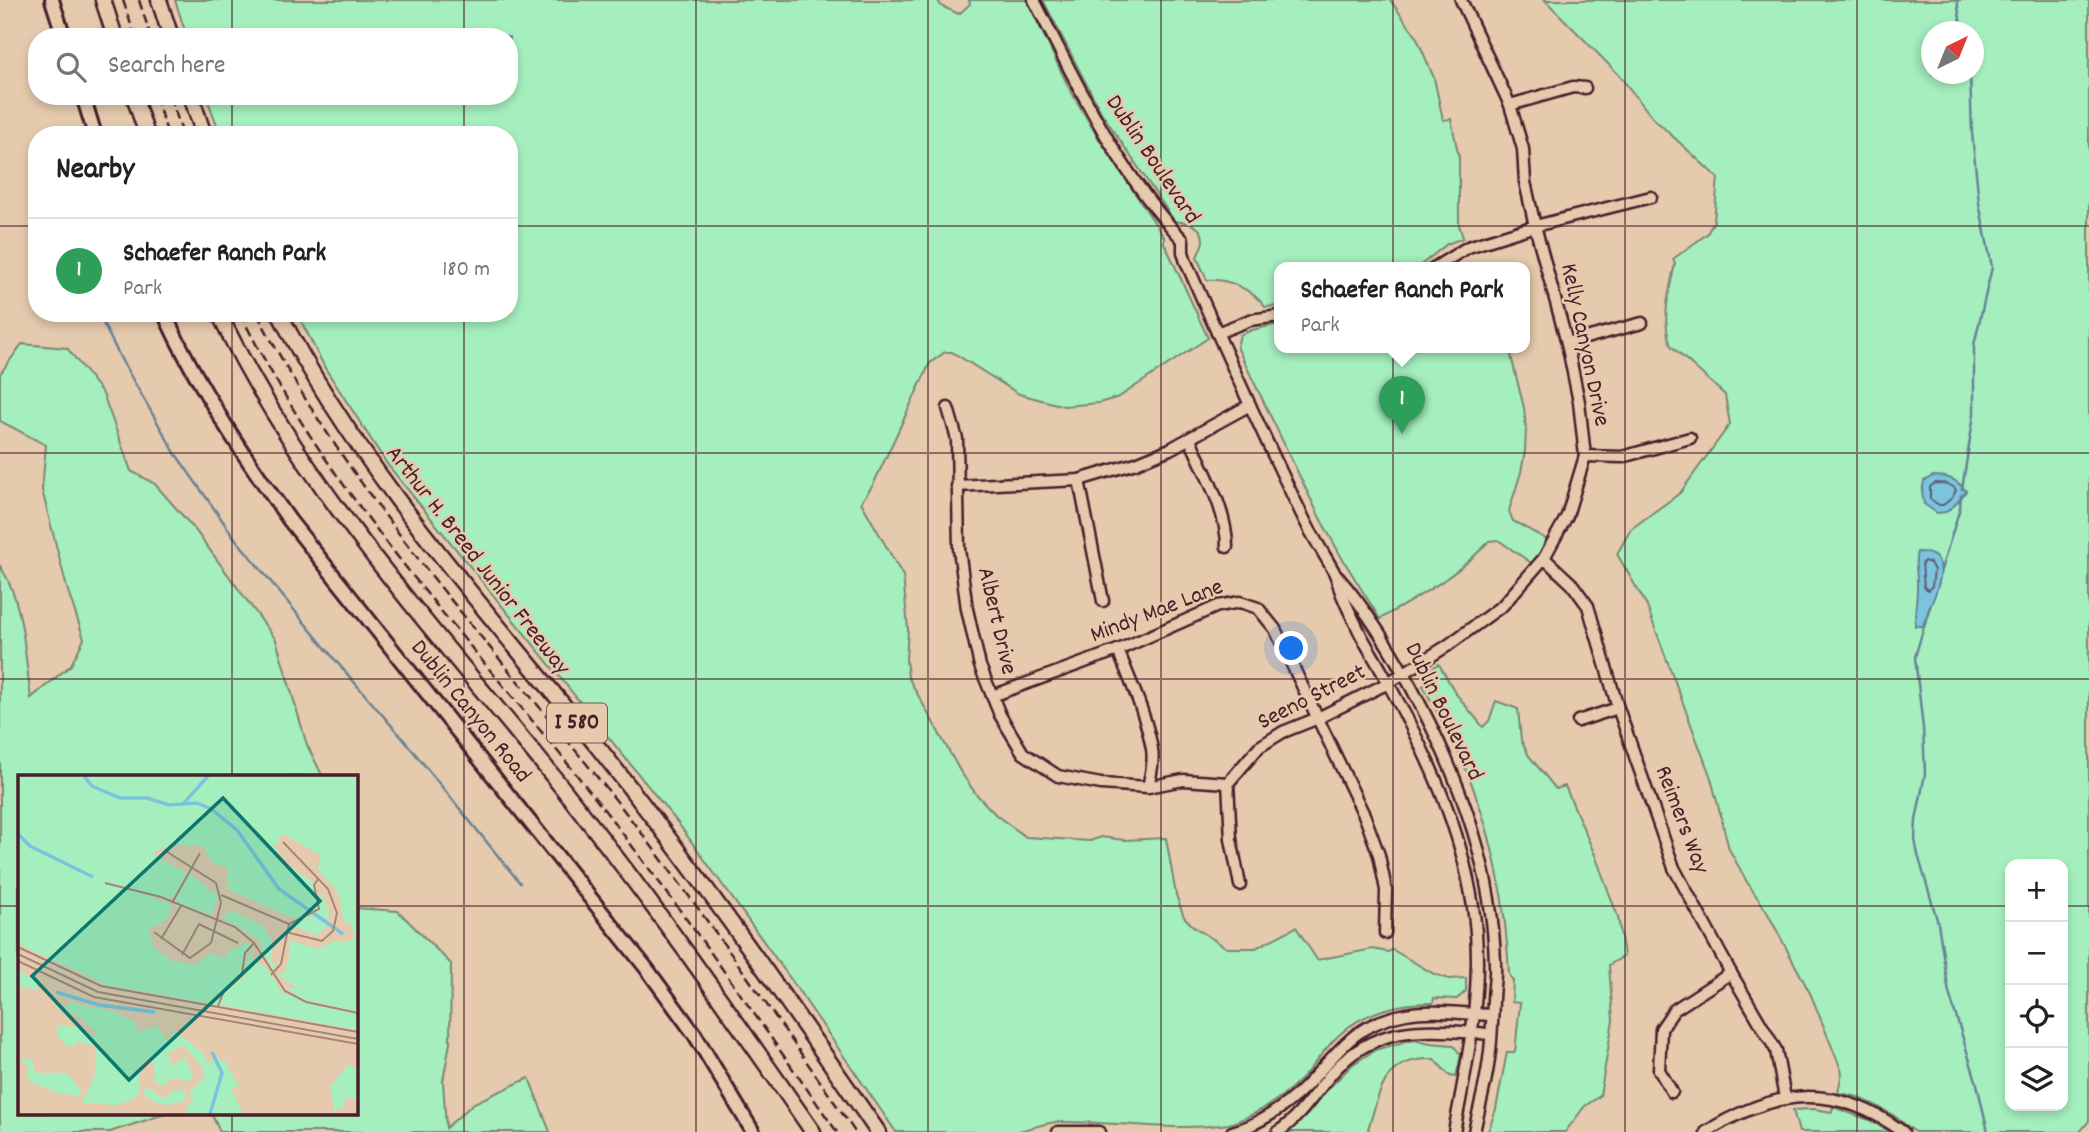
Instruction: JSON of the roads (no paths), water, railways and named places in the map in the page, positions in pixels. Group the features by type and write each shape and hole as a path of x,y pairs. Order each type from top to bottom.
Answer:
{"highway":[{"path":"103,0 112,28"},
{"path":"159,0 168,28"},
{"path":"137,105 144,126"},
{"path":"194,105 201,126"},
{"name":"I 580","path":"224,322 279,422 338,510 629,874 813,1132"},
{"name":"Arthur H. Breed Junior Freeway","path":"284,322 326,397 376,471 673,844 741,935 878,1132"}],"main road":[{"path":"52,0 61,28"},
{"path":"86,105 92,126"},
{"name":"Dublin Canyon Road","path":"169,322 205,392 246,459 290,521 647,969 695,1035 753,1132"}],"street":[{"name":"Dublin Boulevard","path":"1034,0 1098,124 1159,215 1183,240 1186,262 1307,524 1335,573 1370,620 1404,673 1442,747 1460,790 1488,884 1496,967 1490,1058 1474,1132"},
{"name":"Kelly Canyon Drive","path":"1388,682 1447,646 1503,605 1544,558 1567,516 1585,456 1579,402 1567,343 1525,182 1523,149 1510,105 1461,0"},
{"path":"1510,105 1573,87 1585,88"},
{"path":"1443,262 1460,250 1535,226 1651,197"},
{"path":"1217,333 1250,320 1274,317"},
{"path":"1567,343 1642,323"},
{"path":"957,486 1079,480 1136,463 1189,439 1250,405"},
{"name":"Albert Drive","path":"948,408 957,439 959,549 967,609 980,666 1000,715 1023,753 1058,776 1101,784 1149,787 1183,780 1228,783"},
{"path":"1585,456 1622,457 1690,438"},
{"path":"1189,439 1217,502 1227,532 1227,547"},
{"path":"1079,480 1103,601"},
{"name":"Reimers Way","path":"1544,558 1572,584 1588,606 1618,708 1674,868 1776,1050 1785,1098"},
{"name":"Dublin Boulevard","path":"1335,573 1342,596 1357,627 1429,762 1465,862 1476,947 1474,1014 1454,1132"},
{"name":"Mindy Mae Lane","path":"992,696 1118,650 1218,606 1240,602 1258,608 1275,629 1318,718"},
{"path":"1118,650 1140,706 1152,749 1149,787"},
{"name":"Seeno Street","path":"1228,783 1259,747 1283,732 1318,718 1388,682"},
{"path":"1578,722 1618,708"},
{"path":"1318,718 1365,817 1379,855 1386,890 1385,933"},
{"path":"1228,783 1231,839 1240,885"},
{"path":"1672,1092 1659,1070 1661,1029 1674,1010 1731,973"},
{"path":"1232,1132 1261,1120 1285,1104 1304,1088 1336,1051 1369,1027 1408,1013 1492,1015"},
{"path":"1278,1132 1299,1113 1340,1065 1367,1044 1408,1031 1491,1034"},
{"path":"1706,1132 1752,1107 1785,1098 1816,1097 1867,1110 1903,1132"},
{"path":"1723,1121 1729,1132"},
{"path":"1058,1132 1099,1132"}],"water":[{"path":"1933,476 1952,479 1966,491 1946,512 1937,513 1924,504 1924,481"},
{"path":"1917,552 1931,554 1938,560 1941,570 1940,581 1923,626 1915,626"}],"waterway":[{"path":"1957,0 1960,21"},
{"path":"1962,489 1974,414 1974,345 1992,267 1979,203 1970,84"},
{"path":"102,322 175,453 234,537 520,883"},
{"path":"1941,570 1960,508 1961,495"},
{"path":"1930,606 1915,657 1925,774 1915,840 1938,923 1949,993 1977,1084 1988,1132"}],"railway":[{"path":"123,0 132,28"},
{"path":"139,0 148,28"},
{"path":"158,105 165,126"},
{"path":"173,105 180,126"},
{"path":"245,322 286,397 346,488 408,570 572,769 641,858 708,948 837,1132"},
{"path":"262,322 332,441 375,501 465,618 607,789 672,873 855,1132"}],"place":[{"name":"Schaefer Ranch Park","path":"1402,434"}]}
